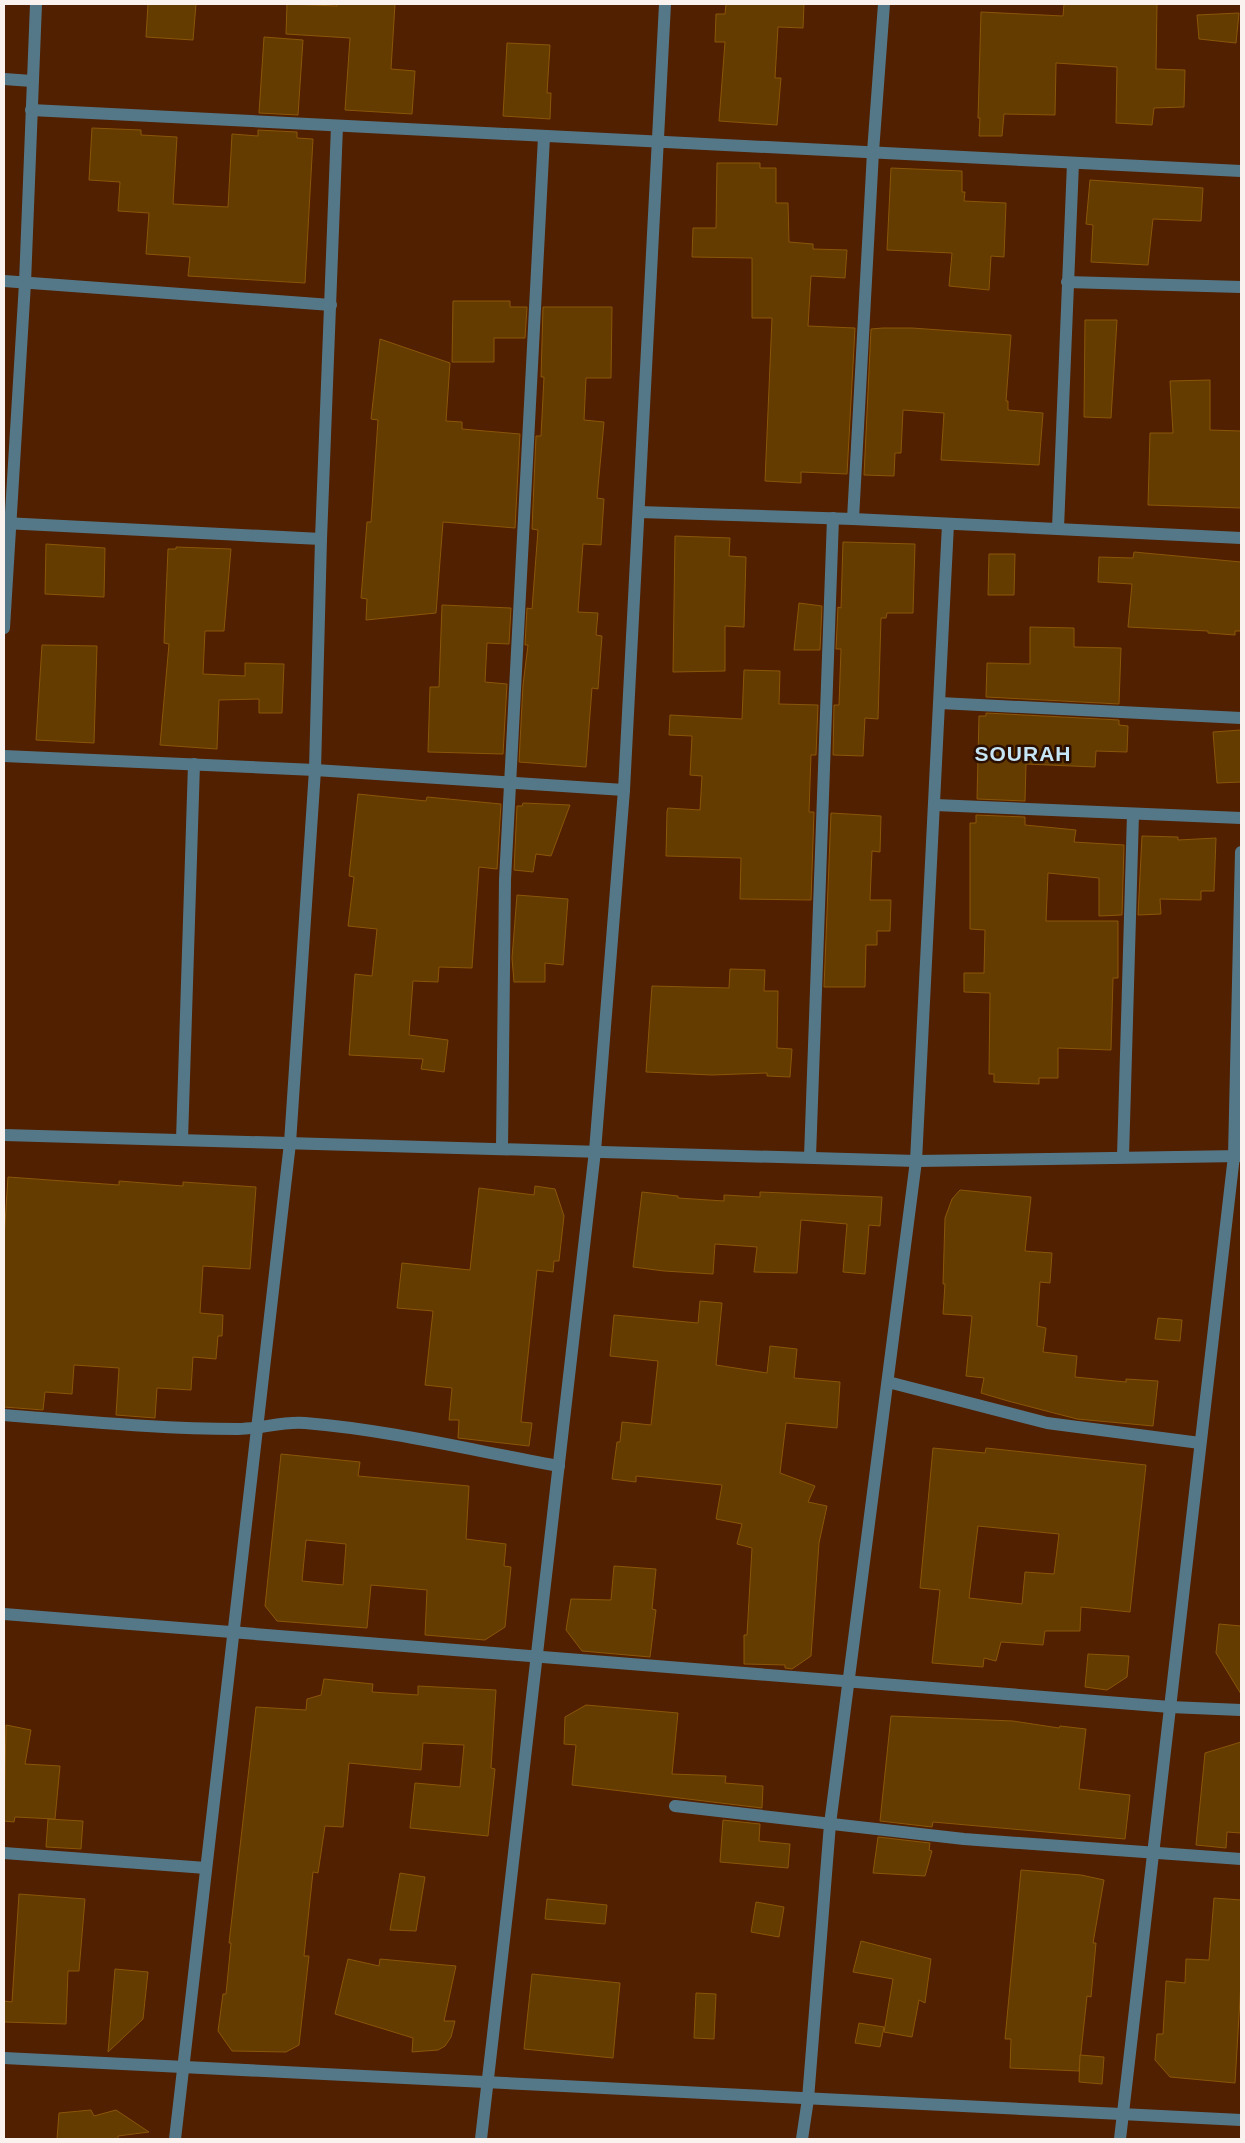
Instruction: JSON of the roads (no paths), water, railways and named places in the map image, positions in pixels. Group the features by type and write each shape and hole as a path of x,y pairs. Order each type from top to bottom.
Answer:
{"street":[{"path":"4,628 8,523 25,283 36,4"},
{"path":"481,2139 595,1151 624,790 666,4"},
{"path":"853,519 873,152 884,4"},
{"path":"4,79 32,81"},
{"path":"31,110 544,137 658,140 1241,171"},
{"path":"175,2139 290,1143 315,770 321,539 337,126"},
{"path":"502,1149 505,889 544,137"},
{"path":"1058,528 1073,163"},
{"path":"4,282 331,306"},
{"path":"1067,282 1241,287"},
{"path":"639,512 833,518 1241,538"},
{"path":"810,1157 833,518"},
{"path":"8,523 321,539"},
{"path":"802,2139 808,2098 830,1824 916,1160 948,524"},
{"path":"940,703 1241,718"},
{"path":"4,756 315,770 624,790"},
{"path":"182,1140 194,764"},
{"path":"935,805 1241,818"},
{"path":"1123,1157 1134,814"},
{"path":"1120,2139 1200,1443 1237,1156 1241,852"},
{"path":"4,1135 916,1160 1237,1156"},
{"path":"888,1382 1047,1423 1200,1443"},
{"path":"4,1415 125,1424 240,1429 301,1423 363,1430 559,1466"},
{"path":"4,1614 847,1682 1170,1707 1241,1710"},
{"path":"675,1806 964,1839 1241,1859"},
{"path":"4,1853 206,1868"},
{"path":"4,2058 1241,2120"}],"district":[{"name":"SOURAH","path":"1023,753"}]}
